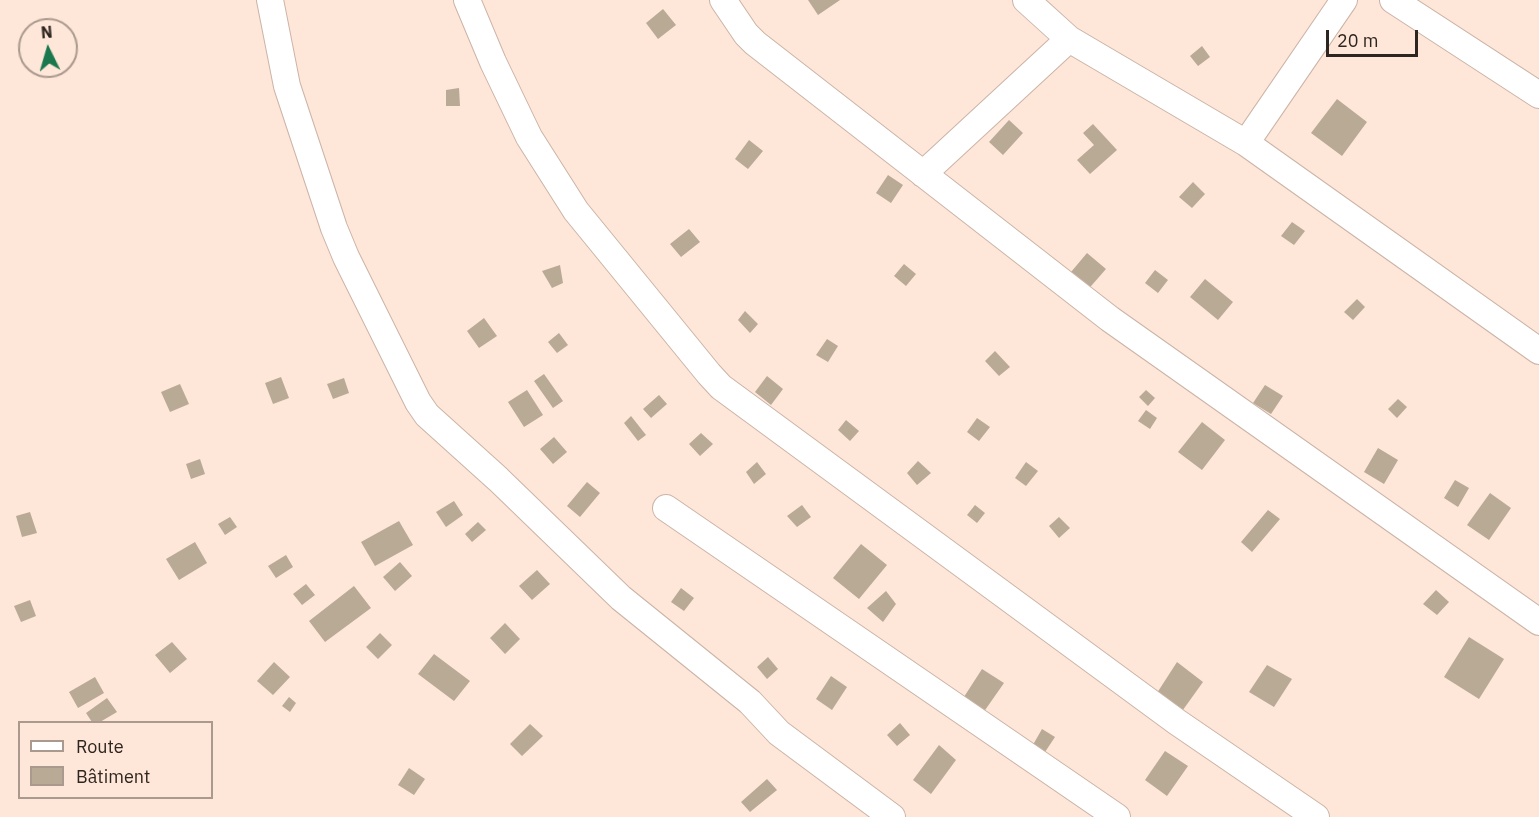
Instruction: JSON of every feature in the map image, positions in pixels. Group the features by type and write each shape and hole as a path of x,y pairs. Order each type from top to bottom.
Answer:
{"street":[{"path":"270,0 290,96 334,228 413,392 428,415 621,598 750,702 779,733 892,817"},
{"path":"467,0 493,62 529,137 576,211 721,387 1177,723 1316,817"},
{"path":"723,0 755,44 1110,318 1539,622"},
{"path":"1026,0 1069,39 1246,143 1539,351"},
{"path":"1246,143 1344,0"},
{"path":"1393,0 1539,95"},
{"path":"923,174 1069,39"},
{"path":"666,508 1117,817"}],"building":[{"path":"808,0 840,0 818,15"},
{"path":"663,9 676,25 658,39 646,23"},
{"path":"1202,46 1210,57 1198,66 1190,56"},
{"path":"459,88 460,106 446,106 446,90"},
{"path":"1337,99 1367,122 1342,156 1311,133"},
{"path":"1009,120 1023,133 1003,155 989,142"},
{"path":"1093,124 1117,150 1090,174 1077,160 1094,145 1083,133"},
{"path":"749,140 763,151 748,169 735,159"},
{"path":"888,175 903,185 891,203 876,193"},
{"path":"1193,182 1205,194 1192,208 1179,197"},
{"path":"1292,222 1305,231 1294,245 1281,236"},
{"path":"689,229 700,242 681,257 670,244"},
{"path":"1087,253 1106,269 1085,293 1066,278"},
{"path":"904,264 916,274 906,286 894,276"},
{"path":"560,265 563,283 552,288 542,271"},
{"path":"1155,270 1168,280 1158,293 1145,283"},
{"path":"1205,279 1233,302 1218,320 1190,297"},
{"path":"1357,299 1365,307 1353,320 1344,312"},
{"path":"745,311 758,324 750,333 738,320"},
{"path":"484,318 497,336 479,348 467,331"},
{"path":"559,333 568,345 557,353 548,342"},
{"path":"827,339 838,346 828,362 816,355"},
{"path":"995,351 1010,367 999,376 985,361"},
{"path":"544,374 563,401 553,408 534,381"},
{"path":"767,376 783,389 771,405 755,392"},
{"path":"281,377 289,398 273,404 265,383"},
{"path":"344,378 349,393 333,399 327,384"},
{"path":"180,384 189,404 170,412 161,392"},
{"path":"1265,385 1283,396 1271,414 1253,403"},
{"path":"527,390 543,415 524,427 508,402"},
{"path":"1146,390 1155,398 1148,406 1139,397"},
{"path":"659,395 667,404 651,418 643,409"},
{"path":"1398,399 1407,407 1397,418 1388,409"},
{"path":"1146,410 1157,418 1150,429 1138,421"},
{"path":"631,416 646,435 638,441 624,423"},
{"path":"977,418 990,427 979,441 967,432"},
{"path":"846,420 859,431 850,441 838,430"},
{"path":"1202,422 1225,440 1202,470 1178,452"},
{"path":"701,433 713,444 700,456 689,444"},
{"path":"554,437 567,452 553,464 540,449"},
{"path":"1378,448 1398,460 1384,484 1364,472"},
{"path":"200,459 205,474 191,479 186,464"},
{"path":"918,461 931,473 917,485 907,473"},
{"path":"757,462 766,474 754,484 746,472"},
{"path":"1026,462 1038,471 1026,486 1015,478"},
{"path":"1455,480 1469,488 1458,507 1444,498"},
{"path":"587,482 600,493 580,517 567,506"},
{"path":"1490,493 1511,508 1489,540 1467,525"},
{"path":"454,501 463,515 446,527 436,512"},
{"path":"802,505 811,517 797,527 787,516"},
{"path":"975,505 985,513 977,523 967,515"},
{"path":"1268,510 1280,519 1252,552 1241,542"},
{"path":"30,512 37,533 22,537 16,516"},
{"path":"230,517 237,527 225,535 218,524"},
{"path":"1059,517 1070,528 1059,538 1049,526"},
{"path":"399,521 413,545 375,566 361,542"},
{"path":"478,522 486,530 472,542 465,534"},
{"path":"195,542 207,563 179,580 166,559"},
{"path":"861,544 887,565 859,599 833,578"},
{"path":"286,555 293,567 276,578 268,566"},
{"path":"400,562 412,576 395,591 383,577"},
{"path":"537,570 550,584 532,600 519,586"},
{"path":"306,584 315,595 302,605 293,594"},
{"path":"354,586 371,608 325,642 309,621"},
{"path":"681,588 694,598 684,611 671,602"},
{"path":"1436,590 1449,602 1437,615 1423,604"},
{"path":"886,591 896,604 883,622 867,608"},
{"path":"30,600 36,616 21,622 14,606"},
{"path":"505,623 520,639 505,654 490,638"},
{"path":"380,633 392,645 378,659 366,647"},
{"path":"1469,637 1504,659 1479,699 1444,677"},
{"path":"172,642 187,659 170,673 155,655"},
{"path":"434,654 470,681 454,701 418,674"},
{"path":"768,657 778,669 767,679 757,667"},
{"path":"274,662 290,677 273,695 257,681"},
{"path":"1177,662 1203,682 1180,714 1157,693"},
{"path":"1267,665 1292,679 1274,707 1249,692"},
{"path":"982,669 1004,683 983,713 962,700"},
{"path":"831,676 847,687 832,710 816,699"},
{"path":"95,677 104,693 78,708 69,692"},
{"path":"289,697 296,703 290,712 282,706"},
{"path":"107,698 117,712 102,721 91,721 86,713"},
{"path":"900,723 910,735 897,746 887,735"},
{"path":"530,724 543,736 522,756 510,744"},
{"path":"1042,729 1055,737 1041,758 1030,750"},
{"path":"939,745 956,760 931,794 913,780"},
{"path":"1165,751 1188,766 1167,796 1145,780"},
{"path":"409,768 425,779 414,795 398,785"},
{"path":"767,779 777,790 750,812 741,802"}]}
